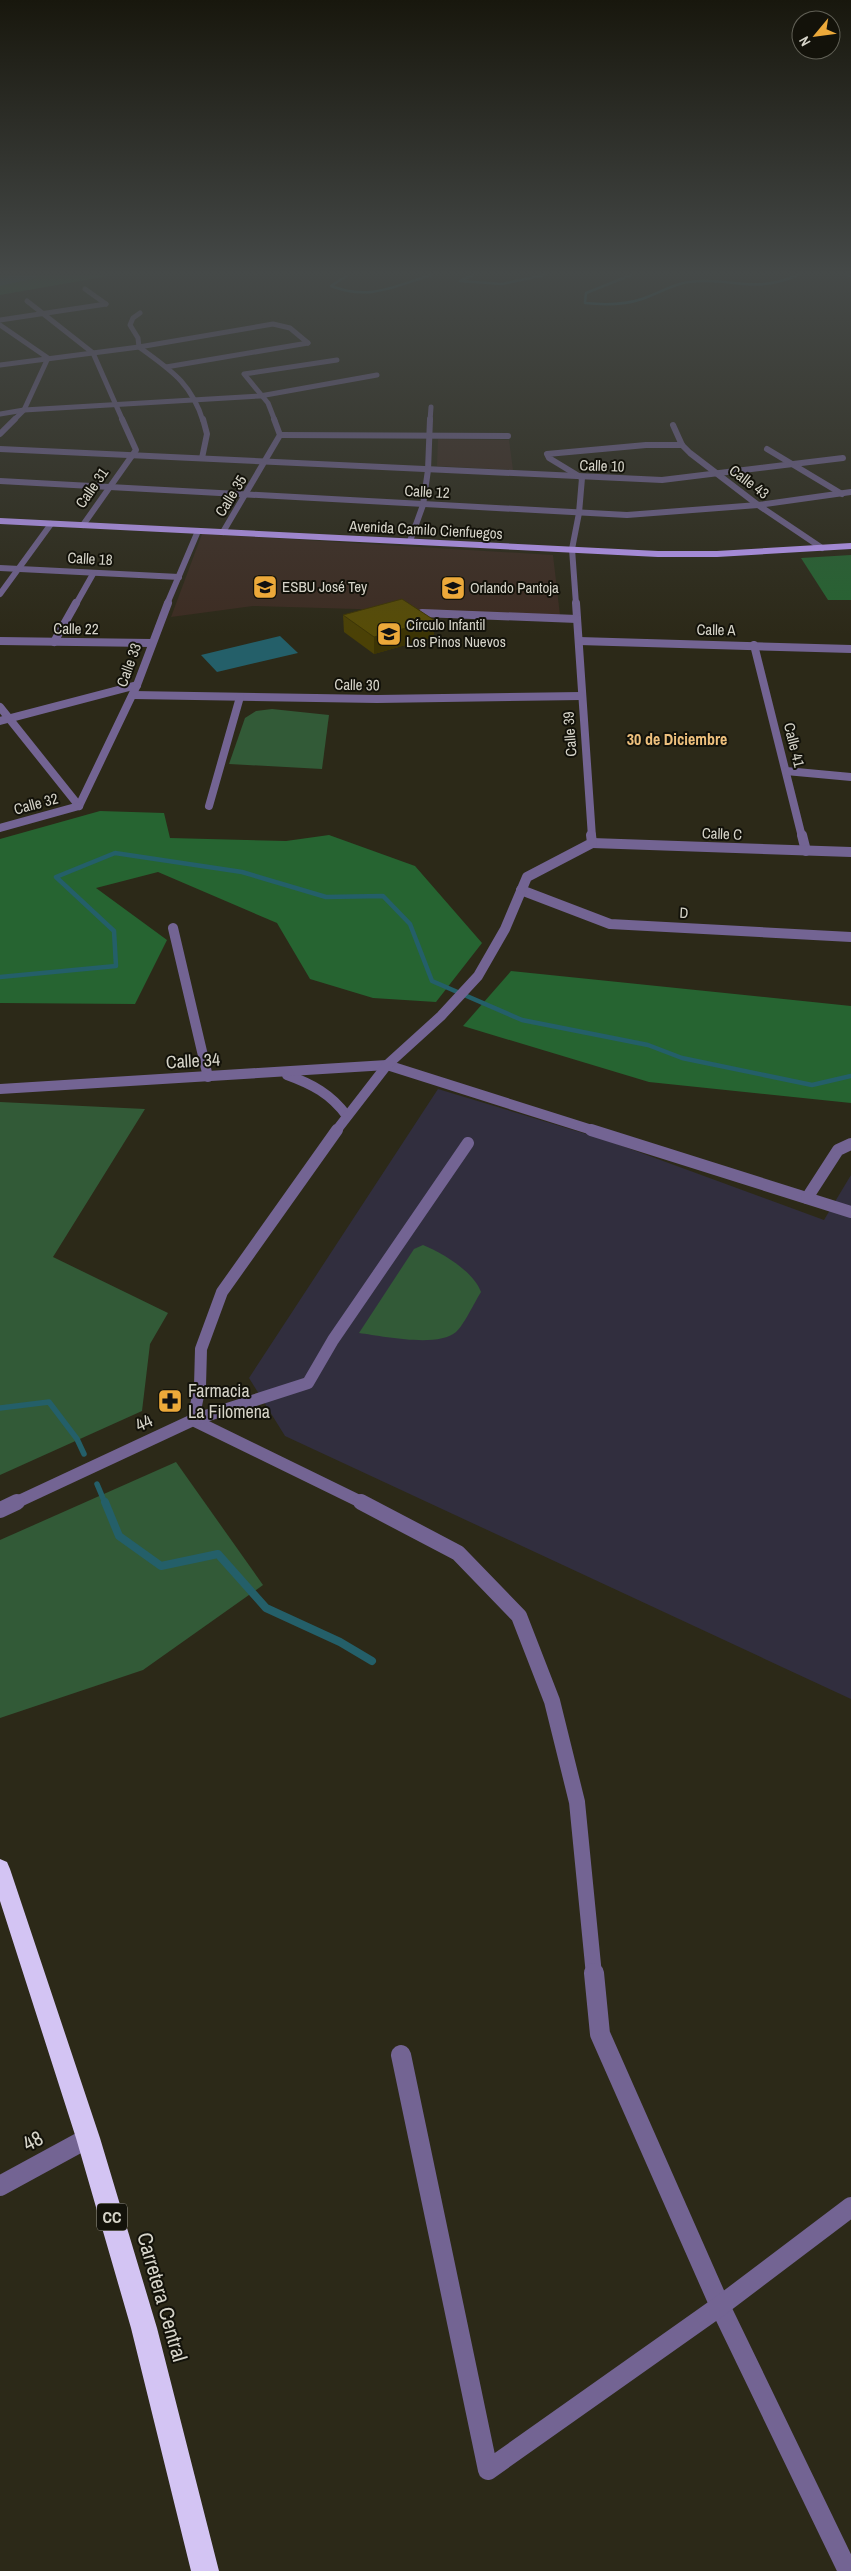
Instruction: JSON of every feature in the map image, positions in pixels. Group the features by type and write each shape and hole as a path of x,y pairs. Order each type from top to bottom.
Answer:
{"highway":[{"name":"Carretera Central","path":"0,1869 88,2138 144,2328 205,2571"}],"main road":[{"name":"Avenida Camilo Cienfuegos","path":"0,521 572,549 717,554 851,546"}],"street":[{"path":"0,434 24,410 31,395"},
{"path":"112,395 136,450 132,455"},
{"path":"192,395 197,402 207,434 202,458"},
{"path":"0,414 24,410 197,402 266,395"},
{"path":"260,396 268,403 280,435 508,436"},
{"path":"410,541 423,505 428,470 431,407"},
{"name":"Calle 43","path":"673,425 682,445 690,454 822,548"},
{"name":"Calle 35","path":"223,532 266,462 280,435"},
{"path":"582,478 549,458 548,454 646,445 682,445"},
{"name":"Calle 10","path":"0,449 582,478 662,480 843,458"},
{"path":"767,449 851,499"},
{"name":"Calle 31","path":"83,525 132,455"},
{"name":"Calle 39","path":"582,478 579,513 572,549 592,843"},
{"name":"Calle 12","path":"0,481 627,515 758,504 851,492"},
{"path":"0,594 16,569 52,524"},
{"name":"Calle 33","path":"79,806 133,696 151,643 198,531"},
{"name":"Calle 18","path":"0,568 180,577"},
{"path":"54,642 93,574"},
{"path":"422,613 577,619"},
{"name":"Calle 22","path":"0,641 151,643"},
{"name":"Calle A","path":"579,641 851,649"},
{"name":"Calle 41","path":"754,645 806,851"},
{"path":"0,721 137,685"},
{"name":"Calle 30","path":"133,696 386,699 581,696"},
{"path":"209,806 240,697"},
{"path":"0,707 79,806"},
{"path":"786,771 851,776"},
{"name":"Calle 32","path":"0,828 79,806"},
{"path":"592,843 527,877 505,929 478,976 440,1016 387,1065 347,1116 222,1292 201,1349 200,1386 193,1420 327,1484 458,1553 519,1616 552,1701 577,1802 600,2034 720,2306 848,2571"},
{"name":"Calle C","path":"592,843 851,852"},
{"name":"D","path":"521,890 610,924 851,938"},
{"path":"173,928 208,1078"},
{"path":"387,1065 851,1212"},
{"name":"Calle 34","path":"0,1089 282,1074 387,1065"},
{"path":"282,1074 312,1084 336,1100 347,1116"},
{"name":"44","path":"0,1510 193,1420 308,1383 333,1340 468,1143"},
{"path":"807,1198 838,1150 851,1144"},
{"path":"401,2055 488,2470 720,2306 851,2207"},
{"name":"48","path":"0,2186 88,2138"}],"shaded area":[{"path":"438,439 509,440 513,470 437,466"},
{"path":"202,534 553,555 560,615 253,606 171,617"},
{"path":"438,1089 606,1140 824,1220 851,1175 851,1699 285,1436 249,1378"}],"green space":[{"path":"851,555 851,600 828,600 801,558"},
{"path":"272,709 329,715 322,769 229,764 245,718 256,711"},
{"path":"100,811 164,813 170,838 286,841 329,835 415,866 482,943 436,1002 373,998 310,979 277,923 158,872 96,888 167,940 135,1004 0,1003 0,839"},
{"path":"511,971 851,1006 851,1103 649,1082 463,1026"},
{"path":"0,1102 145,1109 53,1257 168,1313 150,1344 142,1411 0,1475"},
{"path":"423,1245 440,1253 465,1270 472,1277 481,1292 462,1324 456,1332 448,1337 436,1339 409,1340 359,1333 414,1249"},
{"path":"176,1462 263,1585 143,1670 0,1718 0,1540"}],"water":[{"path":"280,636 298,653 217,672 201,655"}],"building":[{"path":"402,599 434,620 374,637 343,615"}],"waterway":[{"path":"0,977 116,966 114,931 56,877 115,853 242,872 326,897 383,896 410,924 432,981 522,1020 648,1045 682,1058 812,1085 851,1076"},
{"path":"0,1408 49,1402 77,1439 84,1454"},
{"path":"97,1484 105,1503"},
{"path":"105,1502 119,1536 161,1566 218,1554 266,1608 340,1642 372,1661"}],"place":[{"name":"ESBU José Tey","path":"265,587"},
{"name":"Orlando Pantoja","path":"453,588"},
{"name":"Círculo Infantil Los Pinos Nuevos","path":"389,634"},
{"name":"Farmacia La Filomena","path":"170,1401"}],"district":[{"name":"30 de Diciembre","path":"677,739"}]}
